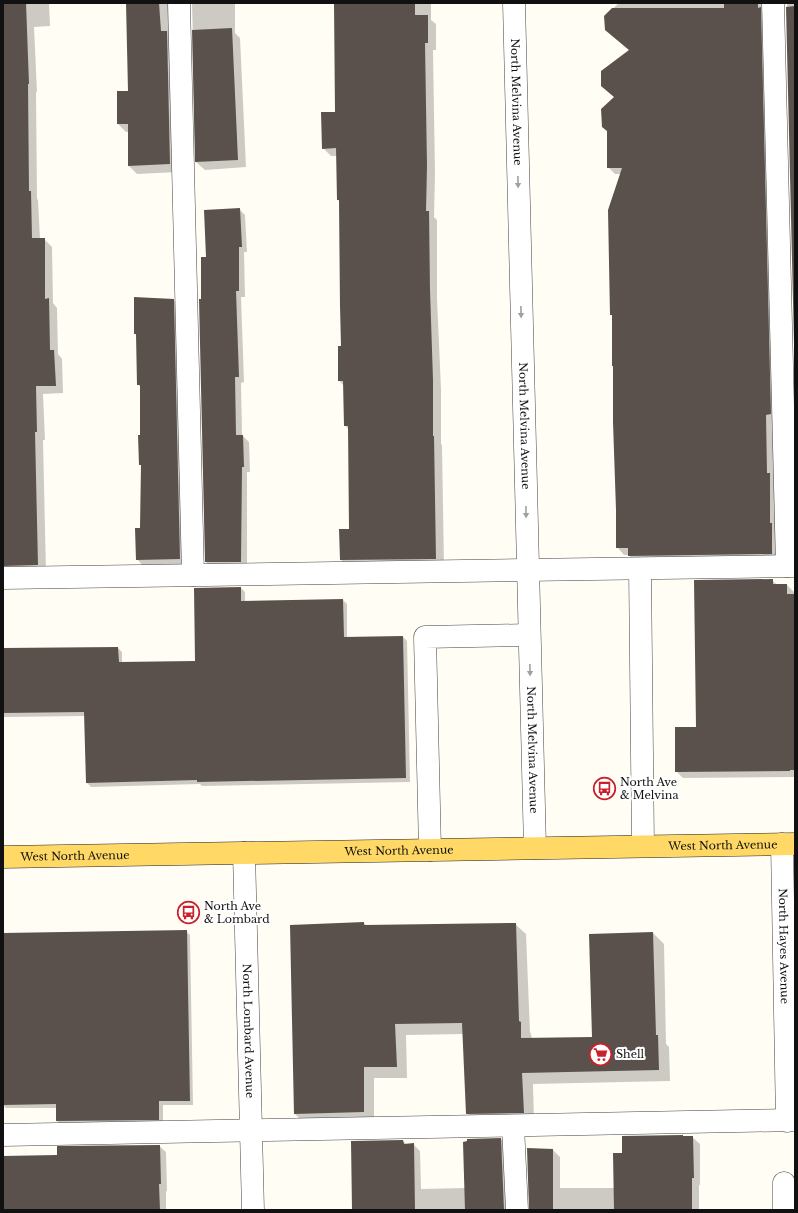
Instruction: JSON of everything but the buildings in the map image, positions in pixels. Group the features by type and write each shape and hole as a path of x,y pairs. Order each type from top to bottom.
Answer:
{"main road":[{"name":"West North Avenue","path":"3,857 788,844"}],"street":[{"path":"179,3 193,575"},
{"name":"North Melvina Avenue","path":"514,3 534,848"},
{"path":"3,578 791,566 773,3"},
{"path":"640,568 643,846"},
{"path":"430,850 425,637 529,636"},
{"name":"North Hayes Avenue","path":"788,844 791,1121"},
{"name":"North Lombard Avenue","path":"244,853 253,1210"},
{"path":"3,1135 791,1121"},
{"path":"513,1126 517,1210"},
{"path":"784,1183 784,1210"}],"place":[{"name":"North Ave & Melvina","path":"604,788"},
{"name":"North Ave & Lombard","path":"189,912"},
{"name":"Shell","path":"600,1054"}]}
